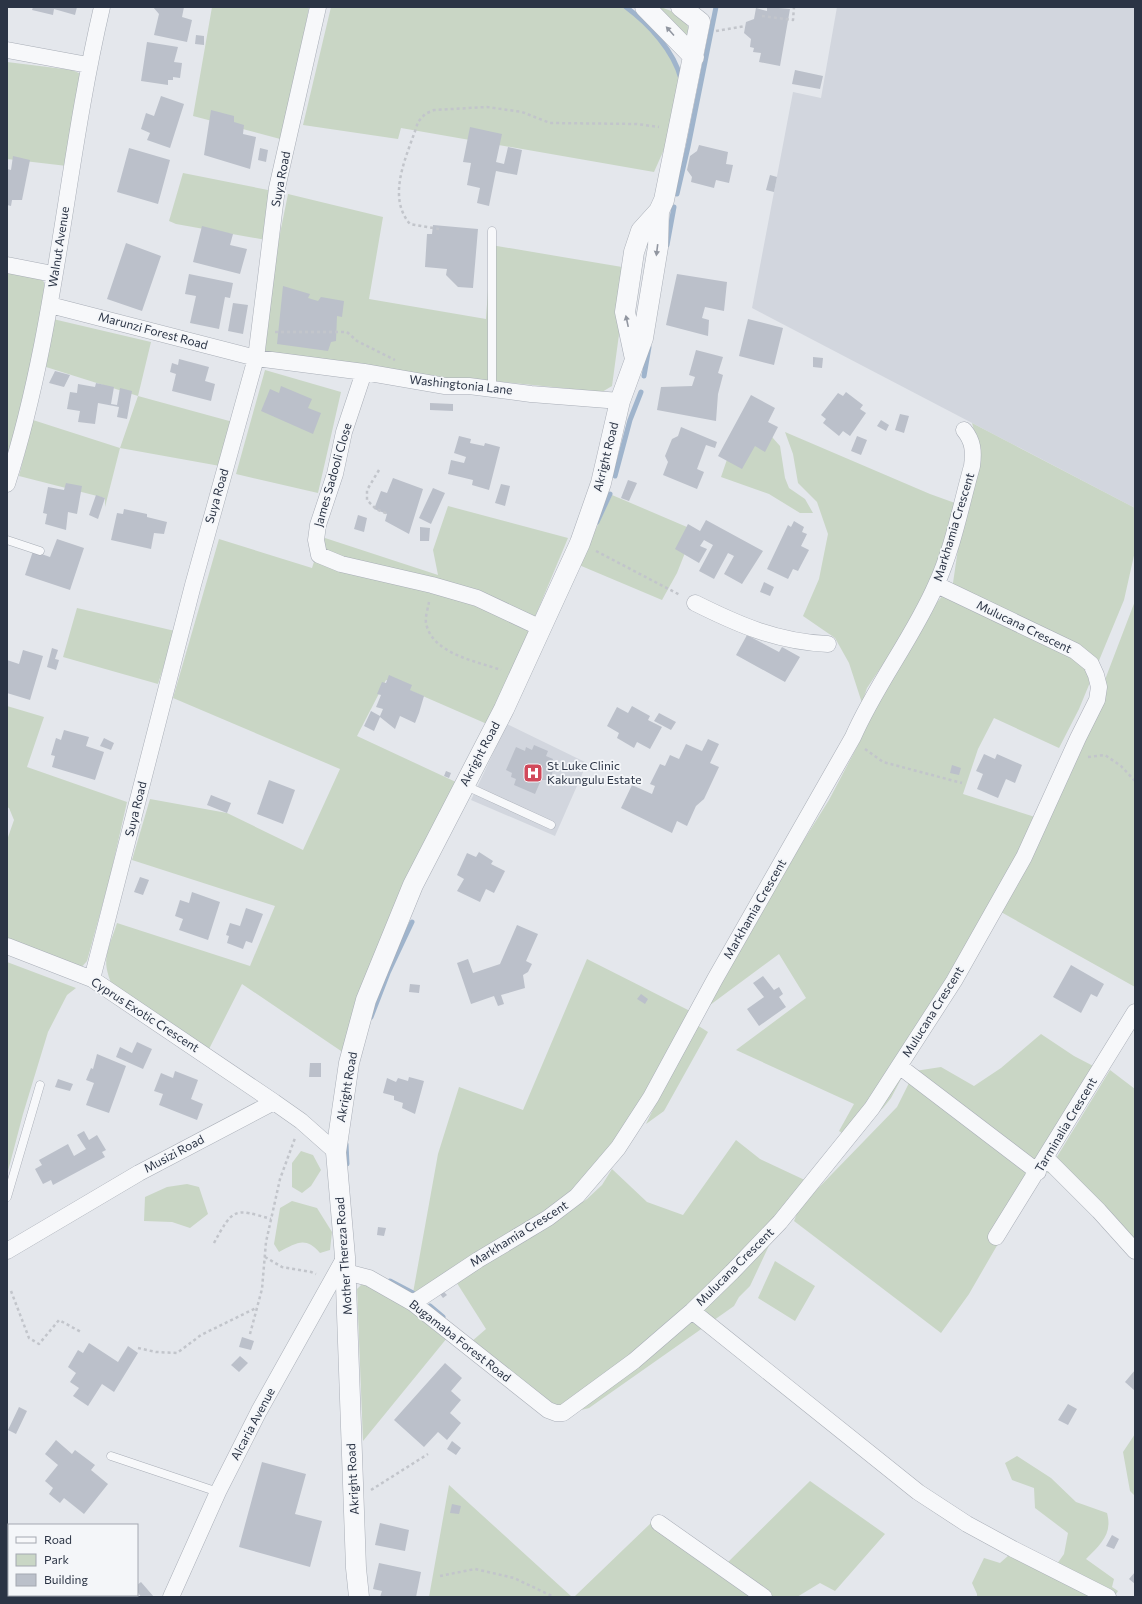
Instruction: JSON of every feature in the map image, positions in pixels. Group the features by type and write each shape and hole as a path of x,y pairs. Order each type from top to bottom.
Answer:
{"street":[{"name":"Walnut Avenue","path":"7,484 40,359 50,304 53,274 78,138 88,65 102,7"},
{"name":"Suya Road","path":"92,979 193,585 256,358 277,188 318,7"},
{"path":"645,7 694,57"},
{"path":"678,130 694,57 705,20 681,7"},
{"path":"7,50 88,65"},
{"name":"Akright Road","path":"336,1152 349,1063 366,1000 413,885 519,676 580,543 601,483 620,401 629,379 634,359 643,338 655,270 658,239 658,211 664,200 678,130"},
{"path":"7,264 53,274"},
{"name":"Marunzi Forest Road","path":"50,304 256,358"},
{"name":"Washingtonia Lane","path":"256,358 364,372 445,386 492,388 531,394 620,401"},
{"name":"James Sadooli Close","path":"364,372 344,432 335,474 318,525 316,540 319,555 341,564 432,585"},
{"name":"Markhamia Crescent","path":"413,1304 478,1260 548,1218 578,1196 618,1148 651,1097 726,960 853,738 862,717 909,639 937,584 948,554 972,466 974,452 971,438 964,430"},
{"name":"Mulucana Crescent","path":"548,1410 556,1413 563,1413 634,1361 692,1311 780,1222 872,1108 954,981 1024,857 1071,753 1097,700 1099,686 1091,664 1075,651 937,584"},
{"path":"432,585 477,598 541,628"},
{"path":"695,603 731,621 762,633 804,643 828,644"},
{"name":"Cyprus Exotic Crescent","path":"7,946 92,979 274,1102"},
{"name":"Tarminalia Crescent","path":"996,1237 1038,1172 1135,1012"},
{"path":"899,1066 1038,1172"},
{"path":"274,1102 302,1121 336,1152"},
{"name":"Musizi Road","path":"7,1251 138,1173 274,1102"},
{"name":"Mother Thereza Road","path":"336,1152 340,1271 350,1361"},
{"path":"1046,1158 1100,1211 1135,1251"},
{"name":"Bugamaba Forest Road","path":"340,1271 369,1278 413,1304 548,1410"},
{"name":"Alcaria Avenue","path":"171,1597 218,1492 259,1411 340,1271"},
{"path":"692,1311 918,1492 967,1524 1013,1550 1108,1597"},
{"name":"Akright Road","path":"350,1361 356,1568 359,1597"},
{"path":"659,1523 764,1597"}],"lane":[{"path":"492,231 492,388"},
{"path":"7,540 40,551"},
{"path":"464,785 551,825"},
{"path":"7,1197 40,1085"},
{"path":"111,1456 218,1492"}],"path":[{"path":"762,16 793,20 794,7"},
{"path":"705,20 745,26"},
{"path":"439,229 410,224 402,212 398,190 418,122 425,114 434,110 487,107 522,112 550,123 637,124 678,130"},
{"path":"259,332 347,332 357,341 397,361"},
{"path":"379,470 367,490 367,500 376,509 388,514"},
{"path":"580,543 695,603"},
{"path":"432,585 426,622 433,638 445,650 519,676"},
{"path":"853,738 858,744 883,762 962,783"},
{"path":"1071,753 1085,757 1105,755 1122,766 1135,781"},
{"path":"250,1334 262,1289 271,1219 280,1179 302,1121"},
{"path":"214,1243 227,1218 244,1211 271,1219"},
{"path":"265,1257 282,1267 311,1272 340,1271"},
{"path":"11,1291 29,1338 39,1344 59,1320 81,1332"},
{"path":"138,1348 156,1352 177,1354 201,1335 257,1308"},
{"path":"354,1491 374,1489 395,1473 428,1454"},
{"path":"440,1576 475,1569 514,1578 554,1597"}],"shaded area":[{"path":"837,7 1135,7 1135,508 752,308 793,92 821,98"},
{"name":"St Luke Clinic Kakungulu Estate","path":"507,724 587,763 555,836 471,800"}],"green space":[{"path":"212,7 309,7 284,140 193,116"},
{"path":"331,7 626,7 648,23 672,56 681,73 666,145 654,172 401,128 398,139 303,125"},
{"path":"655,7 666,9 677,14 688,27 690,32 687,36"},
{"path":"7,62 72,70 81,74 67,166 7,159"},
{"path":"183,173 273,191 266,240 176,224 169,221"},
{"path":"288,194 383,217 369,299 486,319 491,245 628,268 612,386 602,392 482,380 354,375 260,352 271,278"},
{"path":"7,271 39,277 44,282 44,299 31,380 7,465"},
{"path":"53,319 151,342 138,396 46,367"},
{"path":"265,370 341,392 318,493 236,474"},
{"path":"138,396 233,422 220,466 120,448"},
{"path":"33,420 120,448 105,507 105,498 19,476"},
{"path":"972,423 1135,508 1135,551 1124,600 1079,709 1059,748 994,718 978,749 963,794 1035,817 1026,843 891,1098 883,1108 850,1138 839,1131 854,1104 736,1050 806,998 779,954 706,1008 772,891 829,800 858,745 873,694 929,612 953,583 961,528 980,453"},
{"path":"785,432 930,494 955,503 939,574 896,645 867,688 862,703 849,663 835,638 803,616 819,579 828,534 817,502 798,483 793,454"},
{"path":"772,437 780,446 785,478 789,488 805,499 813,513 800,513 769,494 721,477 733,442"},
{"path":"612,495 694,530 677,573 662,600 579,565"},
{"path":"448,506 568,538 517,660 487,724 386,680 357,736 458,783 385,927 344,1053 242,984 208,1051 113,987 106,962 108,948 117,923 250,966 275,906 132,860 150,799 227,813 303,850 340,769 173,698 219,539 312,568 322,537 438,575 433,550"},
{"path":"1135,601 1135,987 1001,912 1049,812 1079,755 1098,698"},
{"path":"77,608 175,631 158,684 63,657"},
{"path":"7,706 44,717 27,767 127,802 110,877 87,961 79,970 7,939 7,840 14,820 9,808 7,807"},
{"path":"587,959 692,1012 632,1129 582,1181 543,1214 413,1293 438,1154 459,1087 523,1110"},
{"path":"7,962 76,988 67,995 48,1032 23,1114 7,1175"},
{"path":"697,1025 708,1032 664,1111 646,1124 672,1070"},
{"path":"1041,1034 1074,1056 1099,1069 969,1294 941,1333 794,1221 799,1208 897,1107 915,1071 941,1067 974,1086 1001,1068"},
{"path":"1110,1070 1135,1089 1135,1244 1062,1175 1047,1173"},
{"path":"736,1140 760,1159 809,1182 774,1235 750,1286 739,1297 734,1306 589,1408 566,1414 471,1342 486,1329 455,1280 552,1222 587,1199 602,1185 612,1169 647,1202 683,1215"},
{"path":"301,1151 313,1155 321,1170 311,1186 302,1193 292,1187 292,1163"},
{"path":"187,1184 199,1187 208,1214 190,1228 172,1222 144,1221 145,1197 167,1187"},
{"path":"292,1201 317,1208 332,1232 330,1250 320,1253 310,1244 301,1243 279,1252 274,1244 280,1208"},
{"path":"775,1261 815,1286 795,1321 758,1298"},
{"path":"362,1284 369,1284 416,1311 447,1338 363,1441 357,1289"},
{"path":"1135,1434 1135,1496 1130,1491 1123,1452"},
{"path":"1017,1456 1051,1478 1076,1502 1107,1513 1107,1533 1096,1549 1086,1559 1114,1579 1112,1587 1118,1591 1114,1597 977,1597 972,1583 984,1558 1000,1563 1018,1547 1052,1571 1064,1554 1068,1533 1035,1508 1034,1488 1012,1480 1005,1463"},
{"path":"810,1481 885,1534 835,1591 820,1583 797,1597 574,1597 651,1523 682,1540 721,1569"},
{"path":"449,1485 572,1597 429,1597"},
{"path":"8,1558 8,1596 110,1597 7,1597"}],"building":[{"path":"33,7 77,7 75,15 54,9 53,15 32,10"},
{"path":"153,7 184,7 182,17 192,20 187,42 154,35 159,14"},
{"path":"767,7 790,9 780,66 759,62 761,53 753,52 754,48 750,47 751,39 744,33 746,22 754,19 756,8 767,11"},
{"path":"196,35 204,36 204,45 195,44"},
{"path":"147,42 178,47 174,62 182,63 180,78 173,77 173,80 168,80 168,85 141,81"},
{"path":"795,70 823,76 820,89 792,84"},
{"path":"161,96 184,104 170,148 147,140 150,133 141,129 146,113 154,116"},
{"path":"211,110 234,116 234,122 244,125 243,134 256,137 250,169 204,155"},
{"path":"470,127 502,134 496,162 504,164 508,147 522,150 517,175 496,171 489,206 477,203 480,188 467,185 471,163 463,162"},
{"path":"699,145 728,152 726,164 733,165 729,183 716,180 714,188 691,182 692,177 687,170 690,156 697,151"},
{"path":"129,148 170,160 158,204 117,192"},
{"path":"260,148 268,150 266,162 258,160"},
{"path":"13,156 30,160 22,200 12,200 11,206 7,205 7,169 11,170"},
{"path":"770,175 777,177 774,192 766,190"},
{"path":"433,225 478,229 473,288 458,287 446,275 447,269 425,267 427,234 432,234"},
{"path":"202,226 233,234 230,245 247,249 240,274 193,262"},
{"path":"126,243 161,256 142,311 107,299"},
{"path":"189,274 233,283 230,298 225,297 219,329 190,323 196,296 185,294"},
{"path":"677,274 727,282 724,311 705,307 702,318 709,320 708,336 666,325"},
{"path":"283,286 310,294 308,298 318,301 321,297 344,301 342,317 337,316 336,341 331,342 328,351 277,344"},
{"path":"233,303 248,305 243,334 228,331"},
{"path":"748,319 783,328 774,365 739,356"},
{"path":"696,350 723,357 718,373 723,375 718,394 716,421 657,410 661,387 692,386 695,377 689,375"},
{"path":"813,357 823,358 822,368 813,367"},
{"path":"179,359 209,367 205,381 215,384 211,401 172,391 176,374 170,372 172,363 178,365"},
{"path":"55,371 70,375 64,387 49,383"},
{"path":"96,383 114,387 111,404 117,405 120,388 132,391 127,419 117,417 119,407 98,403 95,424 78,422 80,411 67,409 70,392 77,393 78,384 95,387"},
{"path":"281,386 312,399 308,408 321,413 313,434 261,411 270,389 279,393"},
{"path":"846,392 863,405 860,409 866,413 850,436 843,431 839,436 823,423 826,419 821,415 838,393 843,396"},
{"path":"751,395 775,408 768,422 778,427 765,452 755,446 742,469 718,456"},
{"path":"430,403 453,404 453,411 430,410"},
{"path":"900,414 909,416 904,433 895,430"},
{"path":"881,420 889,425 886,431 877,426"},
{"path":"681,427 717,442 715,448 706,445 697,469 704,472 697,489 663,475 668,462 665,456 672,439 678,436"},
{"path":"459,436 471,439 470,443 484,446 485,443 500,447 489,490 472,485 473,480 448,474 451,460 464,463 466,457 454,453"},
{"path":"857,436 867,440 861,455 851,451"},
{"path":"393,478 423,489 409,534 385,521 387,514 374,509 381,491 387,493"},
{"path":"628,480 637,483 629,501 621,498"},
{"path":"66,483 82,486 77,514 68,512 66,530 45,524 47,514 43,513 48,487 64,490"},
{"path":"501,484 510,486 505,506 495,503"},
{"path":"433,488 445,493 431,524 419,518"},
{"path":"96,495 105,498 98,519 89,515"},
{"path":"124,509 147,514 147,517 167,522 164,534 154,533 151,549 111,540 117,513 123,514"},
{"path":"358,515 367,518 364,532 354,529"},
{"path":"706,520 763,551 742,584 724,574 734,556 728,553 714,579 699,571 713,545 704,540 700,546 707,549 699,563 675,549 688,524 700,531"},
{"path":"794,521 804,527 802,532 807,534 801,546 809,550 798,571 793,569 788,579 767,569 788,525 791,527"},
{"path":"420,527 430,528 429,541 420,541"},
{"path":"57,539 84,548 70,590 25,575 33,551 50,557"},
{"path":"764,582 774,587 770,596 760,592"},
{"path":"747,635 779,652 782,647 800,657 785,682 736,655"},
{"path":"52,648 58,650 55,659 59,660 56,670 47,667"},
{"path":"23,650 43,656 30,700 7,693 7,660 19,664"},
{"path":"389,675 412,685 410,690 424,696 415,723 400,716 395,729 380,717 374,731 364,726 371,711 380,716 383,709 376,707 381,695 377,694 382,682 386,683"},
{"path":"632,706 650,716 648,720 662,727 650,749 637,742 634,748 617,738 619,733 607,726 617,707 628,713"},
{"path":"659,713 676,722 671,730 654,721"},
{"path":"64,730 89,737 86,746 104,752 95,780 52,767 55,756 51,755 56,738 61,740"},
{"path":"104,738 114,743 111,750 100,746"},
{"path":"708,739 719,744 710,763 719,767 704,799 696,806 687,826 677,821 672,833 621,808 632,785 652,794 655,786 650,784 660,764 665,766 670,755 679,759 686,744 702,751"},
{"path":"534,745 548,751 546,756 553,759 551,765 555,767 549,780 541,780 535,794 514,785 516,779 511,777 512,773 506,770 516,747 525,751 526,747 532,750"},
{"path":"984,754 995,759 997,754 1022,765 1015,783 1006,779 998,798 977,789 983,774 976,771"},
{"path":"952,765 961,768 959,775 950,773"},
{"path":"446,771 451,773 449,778 444,776"},
{"path":"269,780 295,790 283,824 257,814"},
{"path":"211,795 231,803 227,813 207,805"},
{"path":"479,852 493,861 491,864 505,871 494,893 486,889 480,902 457,891 464,879 457,875 467,853 476,857"},
{"path":"140,877 149,880 143,895 134,892"},
{"path":"192,892 220,902 208,940 179,930 183,919 175,916 180,900 189,903"},
{"path":"246,908 263,914 252,943 246,941 243,949 227,943 229,936 226,935 230,923 240,926"},
{"path":"517,925 538,934 526,961 532,964 528,972 523,975 525,988 501,995 504,1004 498,1006 494,996 471,1004 457,963 468,959 473,973 500,964"},
{"path":"1071,965 1104,984 1097,997 1091,994 1081,1013 1053,997"},
{"path":"763,976 774,990 779,987 783,994 779,997 786,1007 759,1026 747,1009 764,997 753,983"},
{"path":"410,984 420,985 419,993 409,992"},
{"path":"641,994 648,999 645,1004 637,999"},
{"path":"137,1042 152,1049 143,1069 116,1057 120,1047 132,1053"},
{"path":"97,1054 126,1066 109,1113 86,1105 94,1083 86,1080 91,1068 93,1069"},
{"path":"310,1063 321,1063 321,1077 309,1077"},
{"path":"175,1071 198,1080 191,1099 203,1104 197,1120 159,1105 163,1094 154,1091 161,1073 173,1078"},
{"path":"409,1077 424,1081 415,1114 402,1108 403,1103 394,1100 394,1096 383,1093 387,1078 396,1082 398,1078 408,1081"},
{"path":"58,1079 73,1084 70,1091 55,1087"},
{"path":"84,1131 89,1140 97,1135 106,1150 102,1152 105,1157 53,1185 51,1180 43,1184 35,1169 42,1165 39,1160 68,1144 74,1156 86,1149 77,1135"},
{"path":"378,1227 386,1228 384,1236 377,1235"},
{"path":"443,1291 447,1295 443,1298 440,1294"},
{"path":"242,1337 254,1341 251,1350 239,1347"},
{"path":"89,1343 118,1362 128,1346 138,1353 114,1392 102,1384 88,1406 73,1396 79,1388 70,1382 76,1373 68,1367 78,1350 83,1353"},
{"path":"240,1356 248,1363 239,1372 231,1365"},
{"path":"445,1363 462,1378 451,1391 461,1400 450,1413 461,1423 447,1440 438,1432 424,1447 394,1420"},
{"path":"1135,1370 1135,1391 1125,1382"},
{"path":"1068,1404 1077,1409 1068,1425 1058,1420"},
{"path":"19,1407 27,1411 16,1434 8,1430"},
{"path":"56,1440 72,1454 75,1450 95,1465 91,1470 108,1484 84,1514 64,1498 60,1503 49,1494 53,1488 45,1481 58,1465 45,1454"},
{"path":"452,1441 461,1448 456,1455 447,1449"},
{"path":"262,1462 306,1474 295,1514 322,1521 310,1567 239,1547"},
{"path":"452,1504 461,1506 459,1514 450,1513"},
{"path":"380,1523 409,1530 405,1551 375,1545"},
{"path":"1112,1535 1119,1539 1114,1549 1106,1546"},
{"path":"379,1563 421,1572 416,1597 380,1597 382,1591 373,1589"},
{"path":"1135,1572 1135,1584 1129,1579"},
{"path":"141,1582 154,1597 141,1597 138,1592 138,1584"}],"waterway":[{"path":"626,7 643,21 667,48 678,69 681,79"},
{"path":"677,194 716,7"},
{"path":"667,245 674,207"},
{"path":"644,376 649,347"},
{"path":"615,476 630,420 641,392"},
{"path":"597,522 610,494"},
{"path":"371,1017 388,973 412,922"},
{"path":"346,1144 347,1164"},
{"path":"390,1281 413,1293"},
{"path":"430,1306 443,1317"}],"place":[{"name":"St Luke Clinic Kakungulu Estate","path":"533,773"}]}
